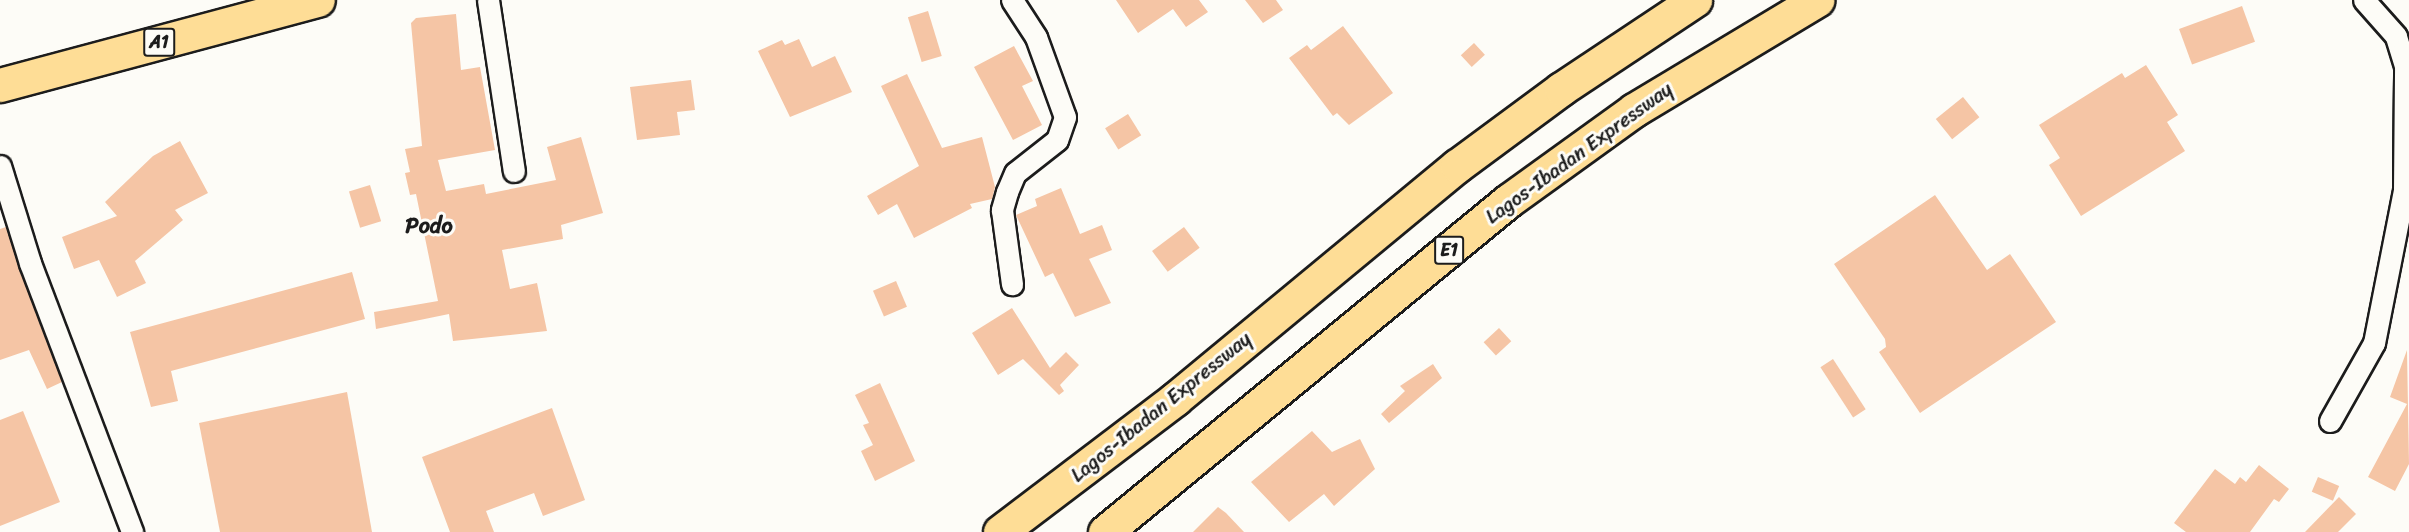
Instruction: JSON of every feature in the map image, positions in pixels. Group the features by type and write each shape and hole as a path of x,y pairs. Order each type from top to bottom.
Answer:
{"highway":[{"name":"A1","path":"0,85 318,0"},
{"name":"Lagos-Ibadan Expressway","path":"1000,532 1175,399 1448,174 1561,89 1695,0"},
{"name":"Lagos-Ibadan Expressway","path":"1104,532 1508,201 1635,110 1817,0"}],"street":[{"path":"488,0 513,171"},
{"path":"1012,0 1036,37 1065,117 1057,141 1015,173 1006,192 1002,210 1012,284"},
{"path":"2330,421 2374,343 2404,190 2404,66 2396,36 2364,0"},
{"path":"0,166 30,263 132,532"}],"building":[{"path":"1116,0 1199,0 1208,12 1186,27 1173,9 1138,33"},
{"path":"1245,0 1276,0 1283,10 1263,23"},
{"path":"2242,6 2255,42 2192,65 2179,29"},
{"path":"928,11 942,56 922,62 908,17"},
{"path":"456,14 461,70 480,67 495,150 438,160 446,191 484,184 486,194 556,180 547,147 581,137 603,213 561,225 563,239 502,250 510,289 537,283 547,331 453,341 449,314 376,329 374,312 438,301 416,194 410,195 405,173 410,172 405,149 422,146 411,23 416,18"},
{"path":"1343,26 1393,93 1349,125 1337,113 1333,116 1289,58 1307,45 1311,50"},
{"path":"799,39 812,67 835,56 852,92 790,117 758,51 782,40 785,45"},
{"path":"1474,43 1485,55 1472,67 1461,55"},
{"path":"1014,46 1033,81 1022,86 1042,125 1013,140 974,67"},
{"path":"2146,65 2178,115 2167,122 2185,151 2081,216 2049,165 2060,158 2039,125 2122,73 2125,78"},
{"path":"907,74 942,148 982,137 995,187 992,199 970,204 972,208 914,238 897,204 878,215 867,196 919,166 881,86"},
{"path":"691,80 695,110 677,112 680,135 637,140 630,87"},
{"path":"1963,97 1979,117 1952,139 1936,119"},
{"path":"1128,114 1141,135 1118,150 1105,128"},
{"path":"180,141 208,193 175,210 183,220 135,261 146,283 117,297 99,260 74,269 62,237 117,216 105,202 153,156"},
{"path":"370,185 381,221 360,228 349,191"},
{"path":"1061,188 1080,234 1102,225 1112,250 1089,259 1111,303 1075,317 1053,273 1045,277 1016,215 1037,206 1035,199"},
{"path":"1935,195 1987,270 2010,254 2056,322 1920,413 1879,352 1886,347 1885,339 1834,264"},
{"path":"6,227 62,382 47,389 29,350 0,360 0,229"},
{"path":"1184,227 1200,248 1168,272 1152,251"},
{"path":"352,272 365,319 171,371 178,401 151,407 130,332"},
{"path":"896,281 907,307 884,317 873,291"},
{"path":"1012,308 1050,368 1066,352 1079,365 1060,385 1064,391 1059,395 1023,359 998,375 972,333"},
{"path":"1499,328 1511,341 1496,355 1484,342"},
{"path":"2407,350 2409,464 2395,491 2368,477 2407,404 2390,397"},
{"path":"1833,359 1866,409 1853,417 1820,367"},
{"path":"1433,364 1442,378 1389,423 1381,414 1405,391 1400,386"},
{"path":"880,383 915,461 875,481 861,451 873,445 863,425 869,423 855,395"},
{"path":"347,392 372,532 220,532 199,423"},
{"path":"552,408 585,500 543,516 534,493 486,511 494,532 450,532 422,457"},
{"path":"23,411 60,502 0,526 0,420"},
{"path":"1312,431 1332,452 1360,439 1375,469 1334,506 1324,494 1289,522 1251,482"},
{"path":"2259,465 2289,489 2279,502 2274,499 2250,532 2186,532 2174,523 2215,469 2235,484 2240,477 2246,482"},
{"path":"2318,477 2339,486 2333,501 2312,492"},
{"path":"2339,497 2356,514 2338,532 2305,532"},
{"path":"1218,507 1226,513 1244,532 1193,532"}],"district":[{"name":"Podo","path":"429,226"}]}
